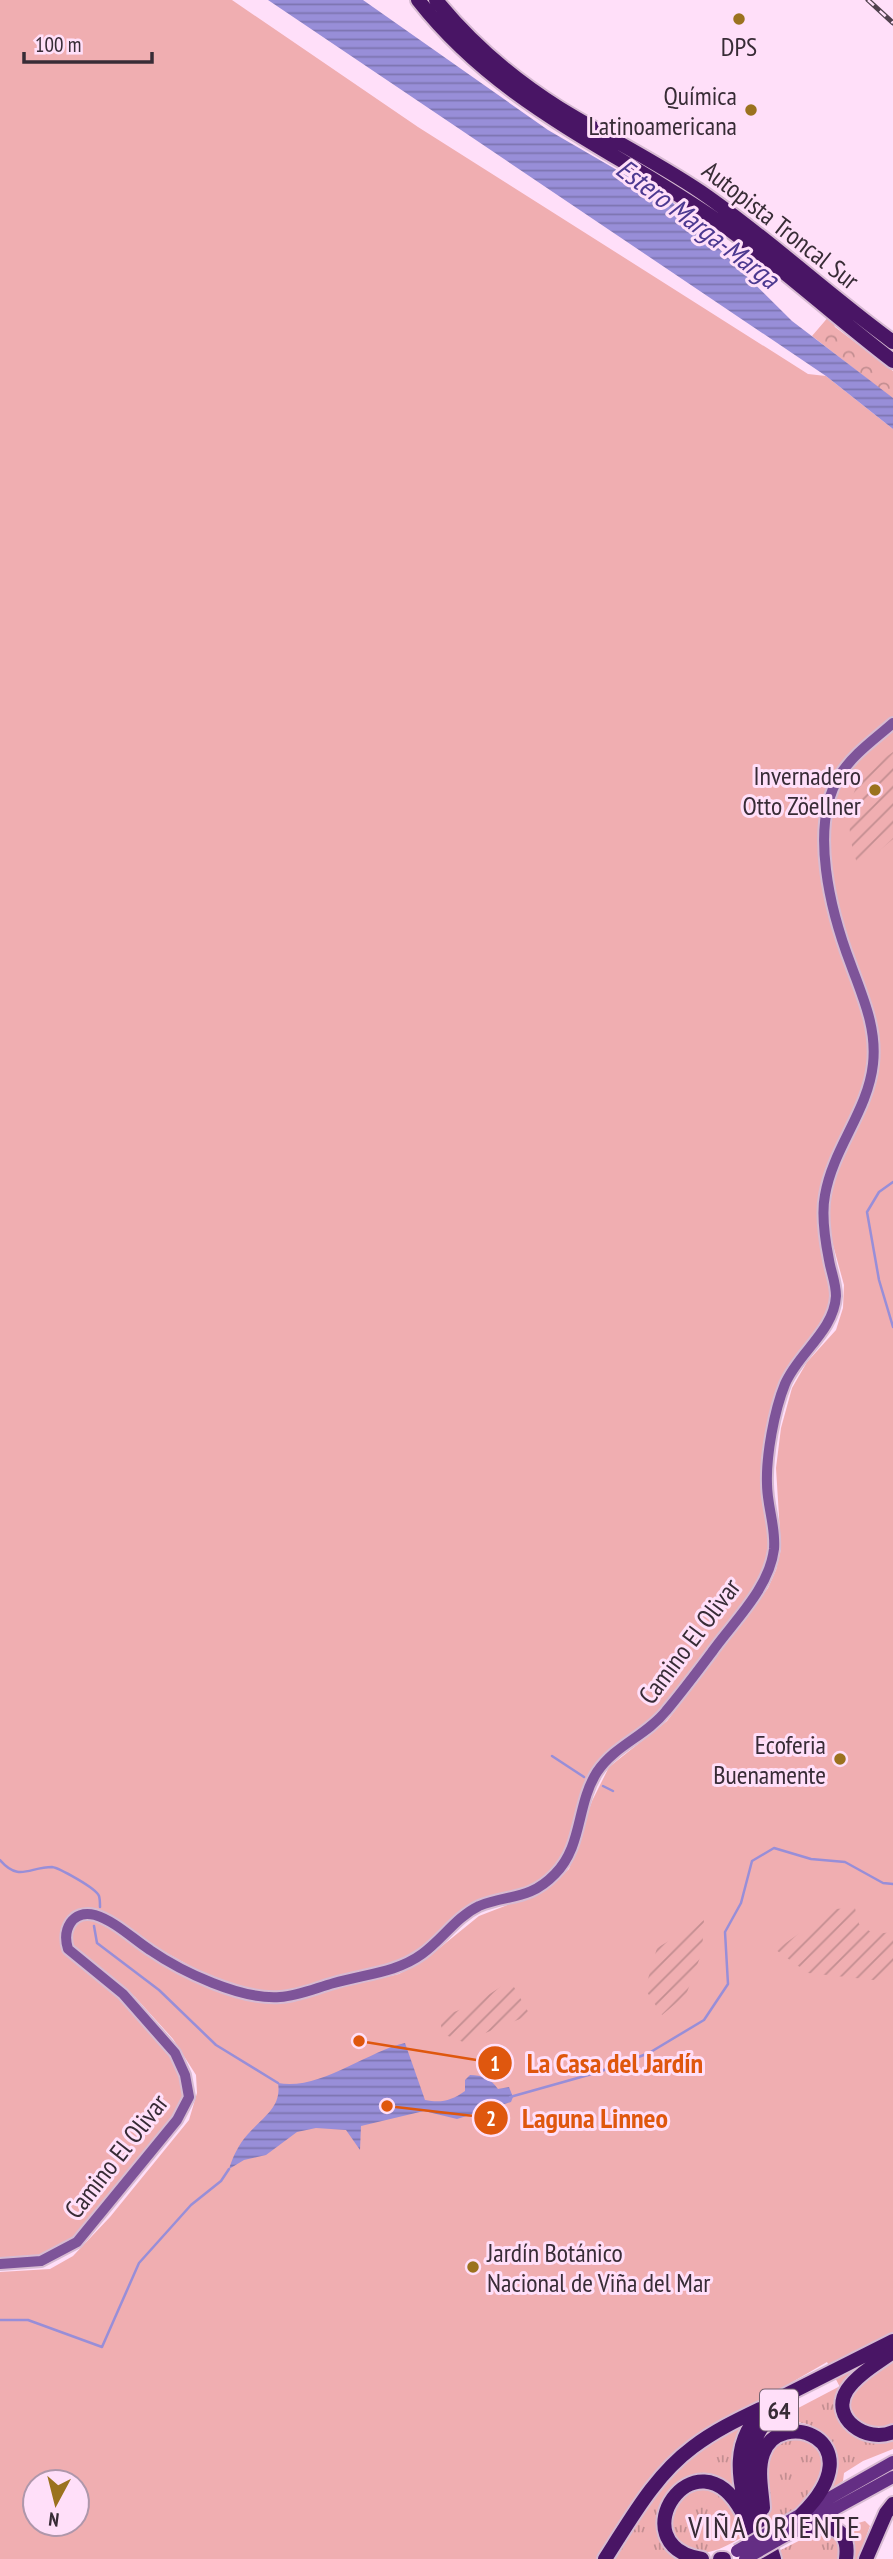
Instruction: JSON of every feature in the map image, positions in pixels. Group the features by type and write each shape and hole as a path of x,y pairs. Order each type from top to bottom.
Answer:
{"highway":[{"name":"Autopista Troncal Sur","path":"418,0 468,55 520,97 564,128 719,222 893,361"},
{"name":"Autopista Troncal Sur","path":"436,0 477,44 516,78 558,107 668,170 731,213 893,342"},
{"name":"64","path":"762,2559 767,2533 740,2482 740,2452 751,2425 764,2410 780,2398 893,2341"},
{"name":"64","path":"774,2559 753,2494 749,2466 756,2439 766,2423 788,2404 893,2351"},
{"path":"893,2351 863,2374 847,2391 844,2402 848,2419 861,2432 878,2436 893,2432"},
{"path":"605,2559 648,2493 680,2458 717,2431 780,2398"},
{"path":"767,2533 760,2476 763,2454 775,2438 793,2431 806,2432 817,2438 828,2453 831,2465 829,2478 802,2514"},
{"path":"702,2559 690,2557 678,2550 669,2540 664,2527 664,2514 669,2500 684,2486 704,2482 724,2488 767,2533"},
{"path":"866,2559 893,2504"},
{"path":"797,2529 823,2526 836,2529 845,2541 846,2559"}],"main road":[{"name":"Camino El Olivar","path":"0,2264 41,2261 77,2242 177,2120 189,2097 186,2075 170,2048 123,1994 68,1949 67,1928 75,1917 82,1914 98,1916 181,1969 226,1987 262,1996 278,1998 295,1995 394,1969 412,1961 428,1950 457,1921 476,1908 524,1895 542,1885 558,1871 572,1849 585,1795 600,1768 617,1750 659,1720 739,1618 762,1583 774,1551 766,1482 774,1429 785,1385 792,1370 824,1328 834,1310 836,1289 828,1259 823,1199 839,1151 867,1094 874,1058 872,1020 841,940 830,895 826,855 827,807 843,770 893,723"},
{"path":"730,2557 767,2533 893,2462"},
{"path":"767,2533 797,2529 893,2477"}],"green space":[{"path":"0,0 232,0 418,127 808,374 826,376 893,429 893,717 864,743 827,797 823,871 869,1021 869,1075 823,1191 834,1296 822,1327 796,1360 772,1429 771,1544 764,1575 669,1705 601,1762 575,1830 559,1862 545,1878 533,1886 498,1897 430,1945 396,1964 293,1991 270,1993 245,1988 203,1973 145,1941 105,1912 92,1910 75,1913 63,1943 115,1991 155,2034 181,2075 184,2097 181,2107 85,2228 54,2251 30,2259 0,2260"},
{"path":"830,315 835,327 893,371 893,399 812,336"},
{"path":"893,727 893,2429 883,2433 858,2422 827,2362 697,2437 651,2478 596,2559 0,2559 0,2272 50,2269 73,2256 110,2217 189,2120 197,2093 196,2075 173,2039 135,1997 73,1949 71,1935 82,1916 96,1919 167,1967 222,1992 265,2003 292,2002 399,1974 426,1959 479,1916 544,1891 569,1869 592,1801 609,1767 667,1721 768,1588 781,1549 776,1468 781,1428 792,1388 807,1362 836,1330 843,1308 844,1285 830,1234 830,1185 878,1053 843,940 830,866 829,807 842,775"},
{"path":"893,752 893,839 859,868 851,843 851,802 861,778 872,766"},
{"path":"855,1908 859,1924 874,1934 893,1932 893,1973 874,1980 808,1973 776,1950 833,1909"},
{"path":"704,1920 702,1952 686,1995 662,2015 645,1989 657,1948"},
{"path":"510,1980 530,2015 463,2042 443,2034 439,2017 476,2002"},
{"path":"844,2384 847,2429 868,2441 893,2438 893,2449 863,2461 844,2473 843,2481 830,2490 836,2475 836,2459 832,2446 823,2434 812,2426 798,2422 785,2424 771,2431 764,2441 757,2461 762,2440 783,2416"},
{"path":"748,2419 735,2455 737,2493 727,2485 683,2482 662,2502 657,2518 662,2535 686,2559 612,2559 654,2493 687,2458"},
{"path":"783,2438 810,2442 818,2449 826,2464 808,2504 768,2524 762,2478 774,2442"},
{"path":"702,2488 719,2495 731,2505 746,2535 717,2550 702,2553 686,2550 667,2528 675,2499 692,2489"},
{"path":"865,2521 870,2526 858,2559 853,2559 851,2538 845,2527"},
{"path":"818,2531 838,2537 841,2559 782,2559 779,2551"}],"shaded area":[{"path":"268,0 363,0 548,130 672,202 792,321 893,398 893,429 826,376"},
{"path":"405,2043 425,2100 446,2100 460,2094 465,2091 465,2080 470,2075 486,2078 498,2089 509,2087 513,2097 511,2102 457,2119 424,2111 361,2126 360,2150 346,2130 316,2128 297,2132 266,2155 244,2160 229,2169 242,2142 274,2105 278,2083 294,2084 326,2076"}],"waterway":[{"path":"893,1182 879,1192 867,1212 879,1280 893,1327"},
{"path":"552,1756 584,1777"},
{"path":"603,1786 613,1791"},
{"path":"510,2097 599,2072 649,2053 704,2020 728,1984 725,1932 741,1903 752,1861 774,1848 811,1859 845,1862 883,1883 893,1884"},
{"path":"0,1860 7,1867 19,1872 52,1867 62,1871 96,1892 100,1907"},
{"path":"94,1926 97,1943 159,1990 216,2045 278,2083"},
{"path":"0,2320 28,2320 102,2347 139,2263 191,2205 221,2181 229,2169"}],"railway":[{"path":"868,0 893,23"}],"place":[{"name":"DPS","path":"739,19"},
{"name":"Química Latinoamericana","path":"751,110"},
{"name":"Invernadero Otto Zöellner","path":"875,790"},
{"name":"Ecoferia Buenamente","path":"840,1759"},
{"name":"La Casa del Jardín","path":"359,2041"},
{"name":"Laguna Linneo","path":"387,2106"},
{"name":"Jardín Botánico Nacional de Viña del Mar","path":"473,2267"}],"district":[{"name":"VIÑA ORIENTE","path":"775,2526"}],"water label":[{"name":"Estero Marga-Marga","path":"698,223"}]}
